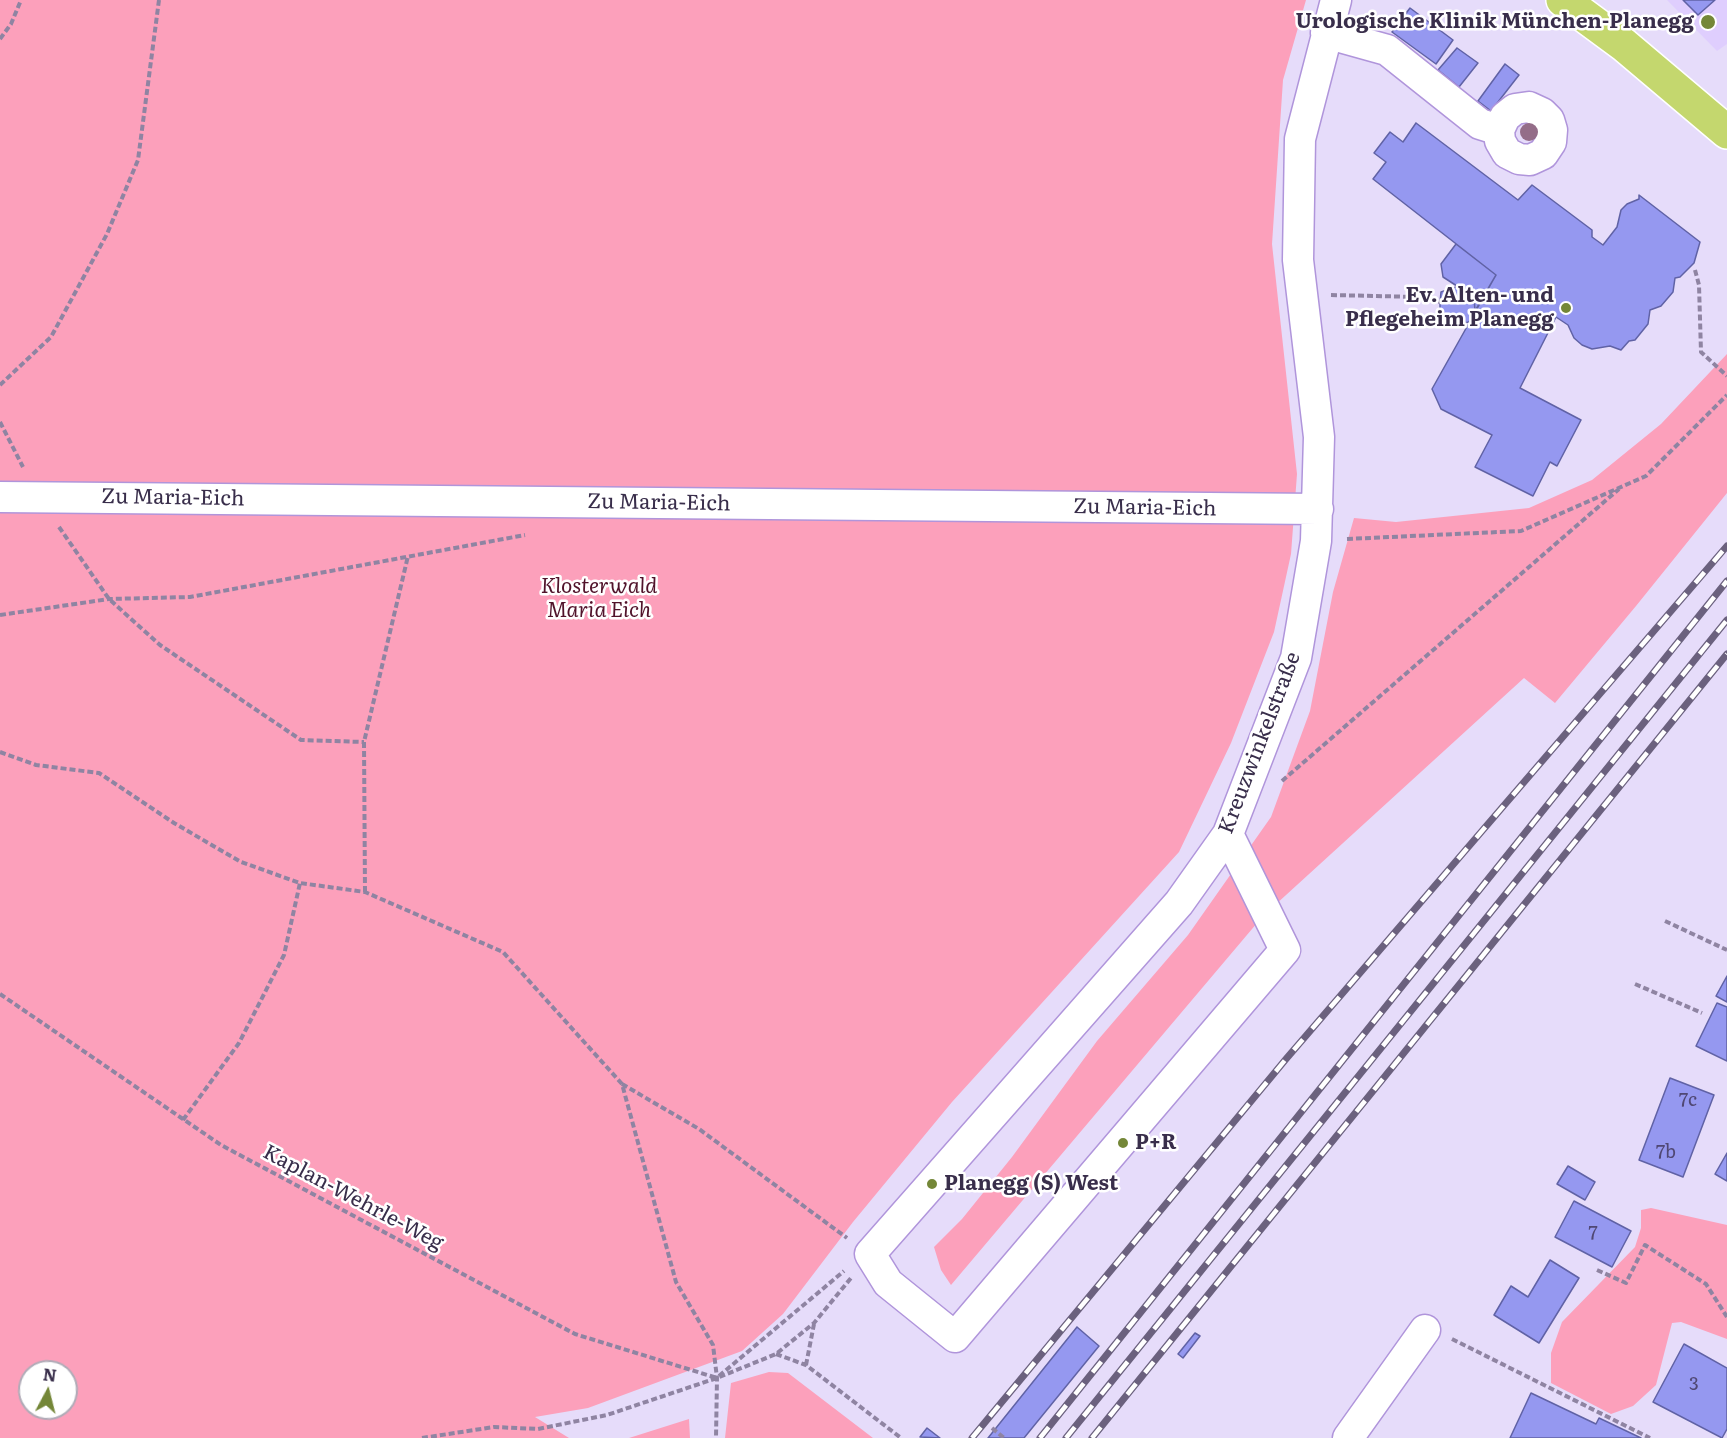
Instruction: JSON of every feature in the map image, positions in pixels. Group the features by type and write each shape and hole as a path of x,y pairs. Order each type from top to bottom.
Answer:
{"main road":[{"path":"1563,0 1624,45 1727,132"}],"street":[{"name":"Kreuzwinkelstraße","path":"870,1254 1179,903 1228,834 1296,658 1316,541 1319,438 1298,260 1299,150 1326,33 1336,0"},
{"path":"1326,33 1387,50 1480,124 1499,130"},
{"name":"Zu Maria-Eich","path":"0,497 1317,509"},
{"path":"870,1254 888,1283 955,1337 1286,950 1228,834"},
{"path":"1348,1438 1435,1333"}],"path":[{"path":"0,39 11,24 21,0"},
{"path":"0,385 51,337 107,234 138,160 159,0"},
{"path":"1695,270 1699,285 1701,352 1727,376"},
{"path":"1329,284 1330,306"},
{"path":"1329,295 1419,297 1440,302"},
{"path":"1316,541 1521,531 1646,476 1727,395"},
{"path":"0,422 38,496 109,599 160,645 301,740 364,742"},
{"path":"1279,784 1621,487"},
{"path":"0,615 109,599 190,597 536,532"},
{"path":"365,892 364,742 408,556"},
{"path":"0,752 36,765 99,773 241,862 300,883 365,892 503,952 622,1084 699,1130 791,1199 870,1254"},
{"path":"183,1120 239,1043 284,955 300,883"},
{"path":"1665,921 1727,950"},
{"path":"1635,984 1702,1013"},
{"name":"Kaplan-Wehrle-Weg","path":"0,994 221,1145 575,1334 717,1378"},
{"path":"622,1084 676,1282 713,1345 717,1378 716,1438"},
{"path":"1598,1270 1626,1283 1645,1245 1706,1284 1727,1317"},
{"path":"422,1438 494,1427 538,1429 607,1415 717,1378 776,1354 814,1323 870,1254"},
{"path":"717,1378 842,1272 870,1254"},
{"path":"806,1365 814,1323"},
{"path":"1435,1333 1532,1378 1587,1408 1650,1438"},
{"path":"776,1354 806,1365 901,1438"},
{"path":"992,1428 1004,1438"}],"shaded area":[{"name":"Urologische Klinik München-Planegg","path":"1667,0 1727,0 1727,44 1717,51"}],"green space":[{"name":"Klosterwald Maria Eich","path":"0,0 1306,0 1283,80 1272,244 1297,474 1291,554 1274,632 1231,743 1179,852 952,1102 853,1222 783,1314 742,1351 588,1408 535,1417 569,1438 0,1438"},
{"path":"1727,354 1727,493 1636,606 1555,703 1524,678 1263,916 951,1285 941,1270 934,1247 962,1219 1012,1157 1097,1041 1188,935 1271,817 1310,711 1333,592 1354,518 1396,522 1529,508 1592,480 1661,424"},
{"path":"1651,1208 1727,1225 1727,1339 1681,1322 1672,1323 1656,1385 1633,1406 1611,1414 1551,1383 1551,1353 1562,1322 1635,1247 1641,1228 1641,1210"},
{"path":"769,1372 788,1373 873,1438 725,1438 731,1383"},
{"path":"689,1419 690,1438 629,1438"}],"building":[{"path":"1683,0 1715,0 1698,15"},
{"path":"1410,8 1453,40 1436,64 1392,32"},
{"path":"1457,48 1478,63 1459,87 1438,70"},
{"path":"1505,64 1519,75 1491,111 1478,101"},
{"name":"Ev. Alten- und Pflegeheim Planegg","path":"1416,123 1518,200 1532,185 1592,230 1592,237 1603,245 1617,227 1621,210 1627,204 1639,199 1639,195 1700,242 1694,263 1680,277 1675,278 1673,292 1661,306 1650,310 1648,324 1635,340 1629,341 1621,350 1610,346 1592,349 1582,345 1574,338 1568,325 1556,317 1520,388 1581,420 1557,466 1550,462 1533,496 1475,467 1492,435 1441,409 1432,389 1496,275 1373,179 1386,162 1374,153 1390,132 1403,142"},
{"path":"1456,244 1496,275 1475,311 1474,297 1443,277 1441,264"},
{"path":"1459,286 1474,297 1475,311 1469,322 1455,325 1440,313 1441,292"},
{"path":"1727,976 1727,1002 1716,996"},
{"path":"1717,1003 1727,1007 1727,1061 1696,1046"},
{"path":"1670,1078 1714,1095 1683,1177 1639,1160"},
{"path":"1727,1153 1727,1181 1715,1174"},
{"path":"1568,1166 1595,1182 1585,1200 1557,1184"},
{"path":"1574,1201 1631,1231 1612,1267 1555,1237"},
{"path":"1550,1260 1579,1278 1539,1343 1494,1315 1511,1286 1528,1297"},
{"path":"1077,1327 1099,1346 1024,1438 988,1438"},
{"path":"1195,1333 1200,1336 1183,1358 1178,1354"},
{"path":"1684,1344 1727,1368 1727,1429 1722,1438 1653,1402"},
{"path":"1531,1393 1596,1424 1599,1418 1641,1438 1510,1438"},
{"path":"927,1428 940,1438 920,1437"}],"railway":[{"path":"972,1438 1286,1059 1727,546"},
{"path":"1040,1438 1727,581"},
{"path":"1066,1438 1727,620"},
{"path":"1092,1438 1727,654"}],"place":[{"name":"Urologische Klinik München-Planegg","path":"1708,22"},
{"name":"Ev. Alten- und Pflegeheim Planegg","path":"1566,308"},
{"name":"P+R","path":"1123,1143"},
{"name":"Planegg (S) West","path":"932,1184"}]}
